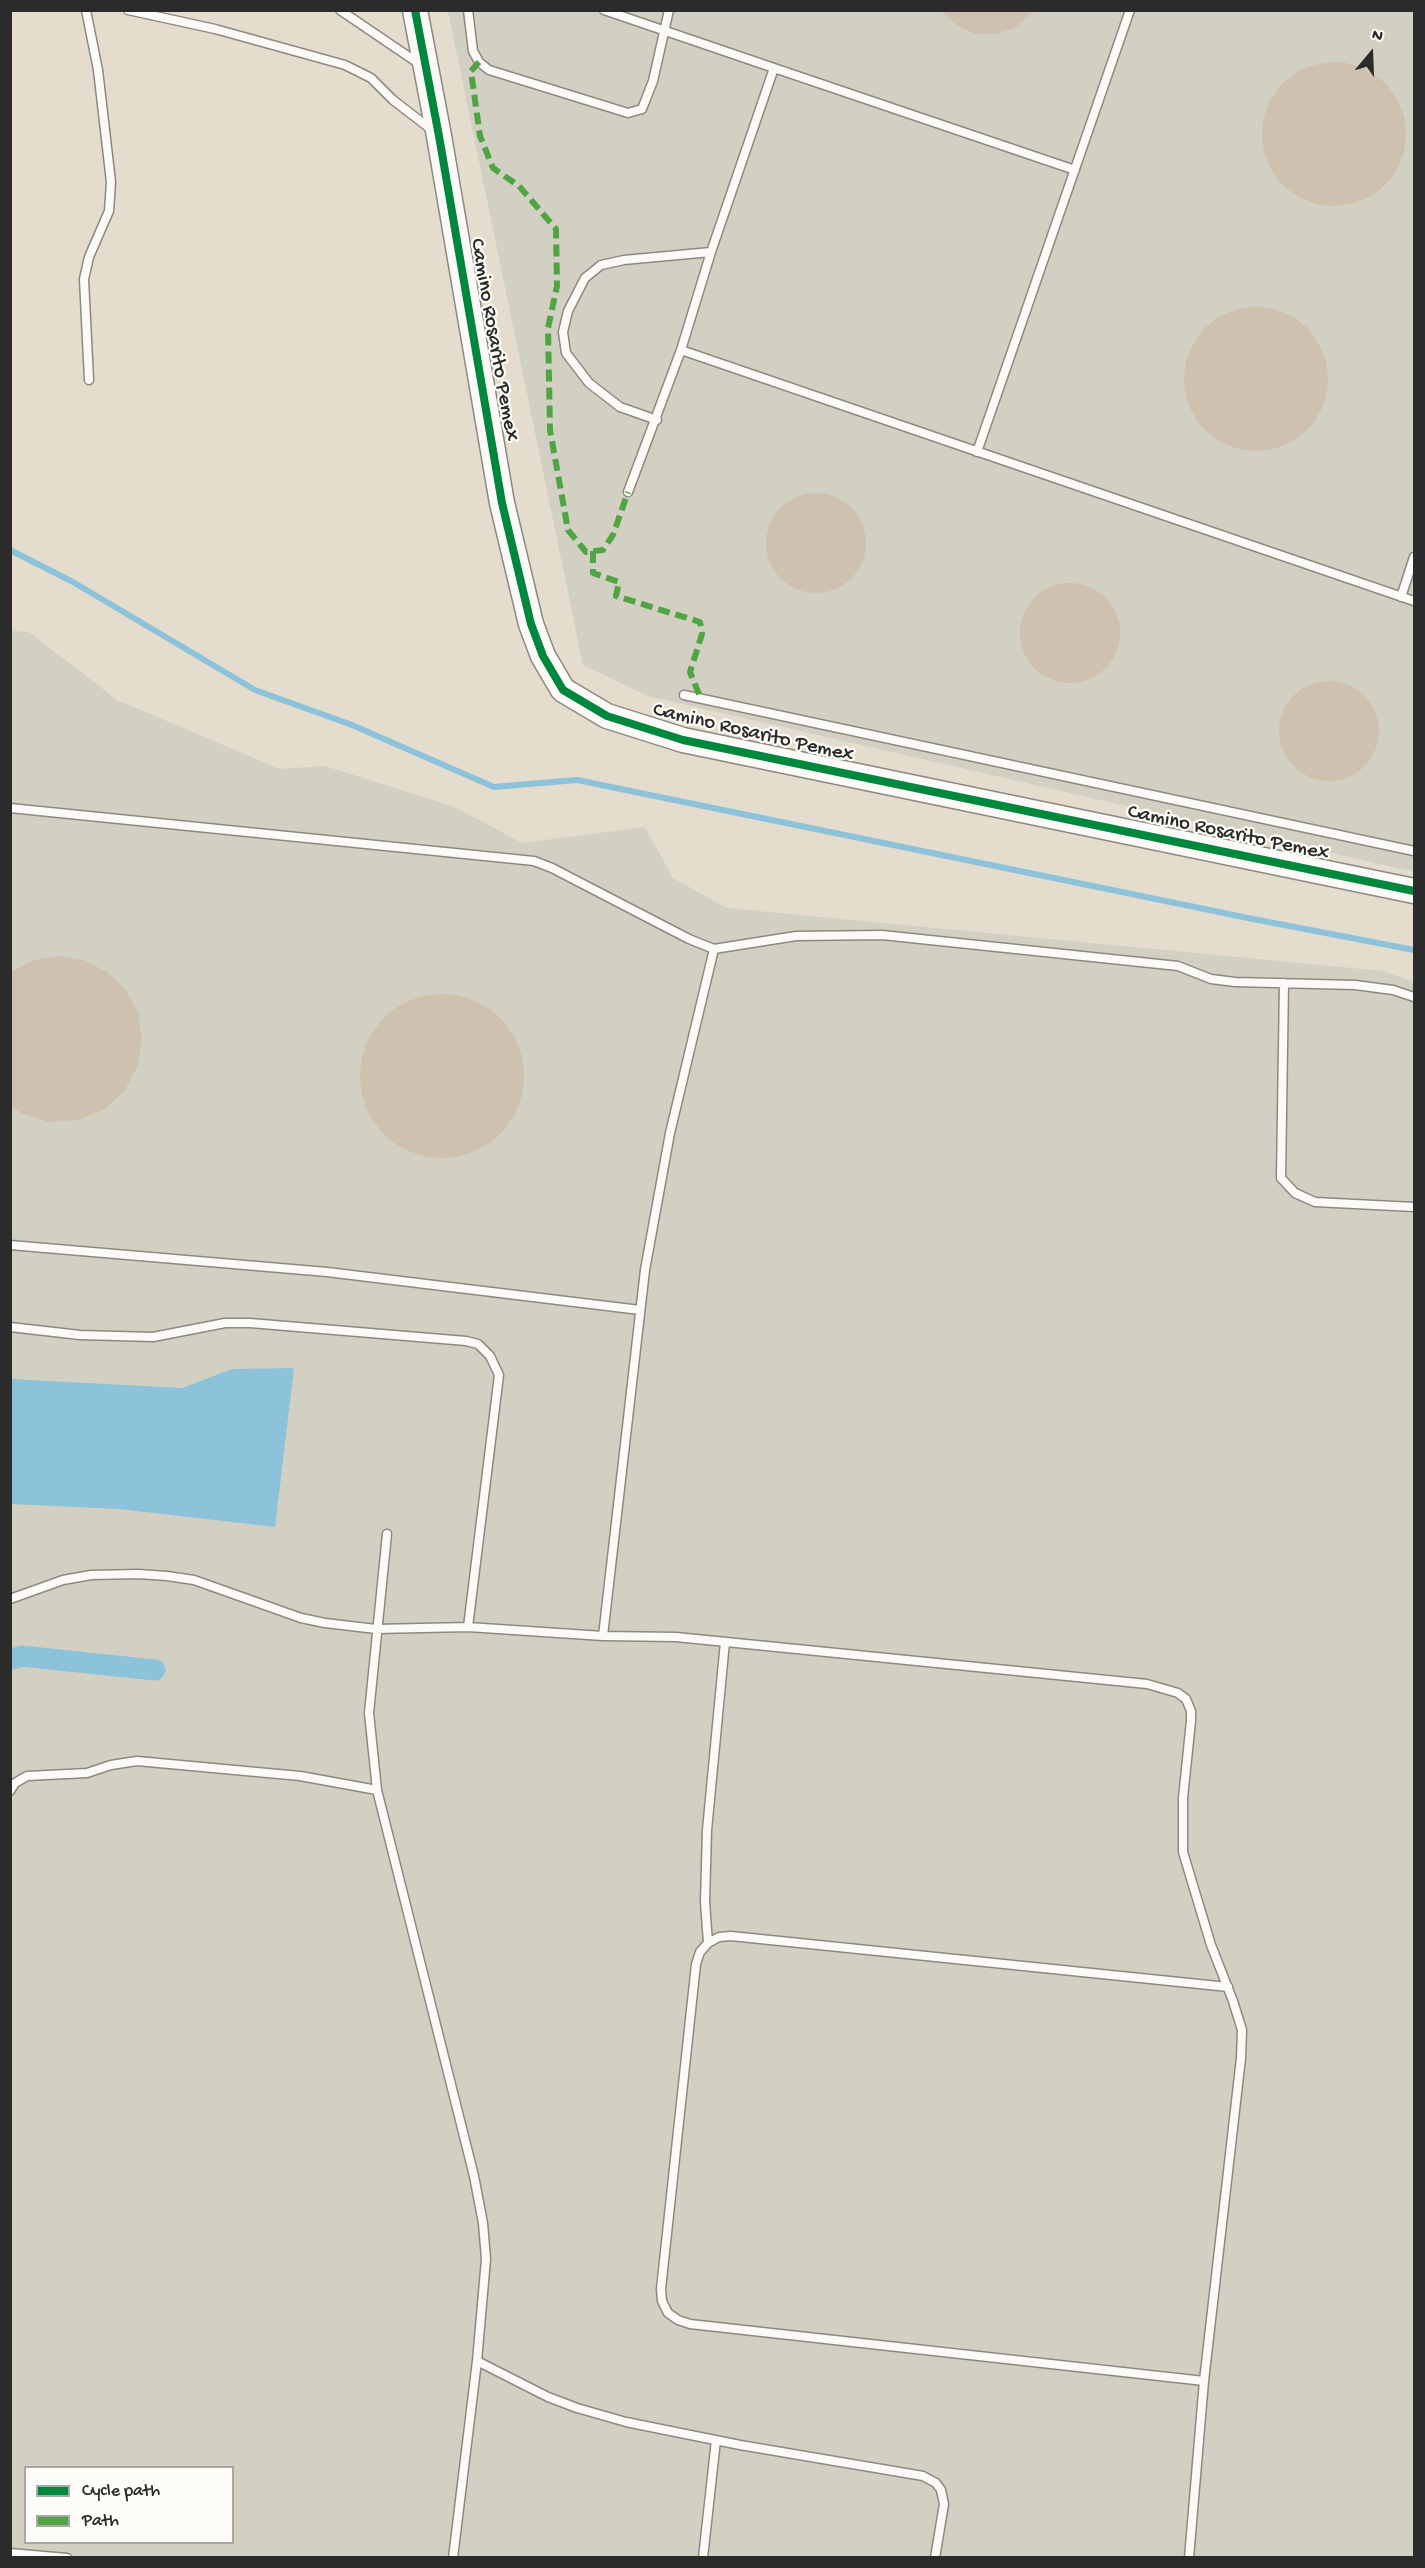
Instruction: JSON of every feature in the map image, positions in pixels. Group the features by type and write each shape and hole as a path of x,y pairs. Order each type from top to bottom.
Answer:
{"street":[{"name":"Camino Rosarito Pemex","path":"415,10 440,136 502,503 531,624 543,656 563,690 608,716 683,740 1414,891"}],"lane":[{"path":"86,10 98,70 111,182 109,211 89,257 84,279 90,380"},
{"path":"128,10 215,28 345,65 371,78 393,100 440,136"},
{"path":"340,10 427,69"},
{"path":"468,10 473,51 479,62 489,70 628,113 642,109 646,99 653,81 669,10"},
{"path":"604,10 1075,170"},
{"path":"977,452 1130,10"},
{"path":"628,492 657,420 774,68"},
{"path":"657,420 620,407 589,383 566,353 563,332 568,312 585,278 602,265 624,260 711,252"},
{"path":"681,350 1414,601"},
{"path":"1401,597 1414,557"},
{"path":"684,695 1414,850"},
{"path":"10,808 534,861 714,950 796,936 882,935 1178,966 1211,979 1235,982 1355,985 1393,990 1414,997"},
{"path":"603,1636 640,1310 670,1133 714,950"},
{"path":"1284,983 1281,1178 1295,1193 1315,1202 1414,1207"},
{"path":"10,1245 327,1272 640,1310"},
{"path":"10,1328 80,1335 153,1337 225,1323 250,1323 478,1344 490,1356 499,1375 468,1628"},
{"path":"387,1534 369,1713 377,1790 474,2176 483,2223 486,2259 477,2361 453,2558"},
{"path":"10,1599 63,1580 91,1575 148,1574 194,1580 301,1618 376,1629 468,1628 603,1636 676,1637 1147,1684 1178,1693 1186,1699 1191,1711 1183,1798 1183,1852 1210,1945 1228,1987 1242,2030 1241,2058 1204,2381 1189,2558"},
{"path":"708,1942 705,1902 707,1830 725,1642"},
{"path":"10,1791 15,1783 27,1776 87,1773 111,1765 138,1761 300,1776 377,1790"},
{"path":"1204,2381 690,2324 668,2313 662,2301 660,2289 696,1964 700,1952 708,1942 719,1937 731,1936 1228,1987"},
{"path":"477,2361 577,2409 626,2422 923,2476 936,2483 941,2490 944,2504 935,2558"},
{"path":"703,2558 716,2440"},
{"path":"10,2553 67,2558"}],"shaded area":[{"path":"448,11 1414,11 1414,872 648,696 583,665"},
{"path":"11,631 29,632 117,700 280,769 325,766 455,807 522,843 645,827 673,878 727,908 1383,971 1414,982 1414,2557 11,2558"}],"water":[{"path":"294,1368 275,1527 119,1509 11,1504 11,1379 182,1388 232,1369"}],"building":[{"path":"940,10 1036,10 1013,29 995,34 975,34 958,26"},
{"path":"1334,62 1361,68 1374,74 1385,83 1394,94 1400,107 1406,134 1400,161 1394,174 1385,185 1374,194 1361,200 1334,206 1307,200 1294,194 1283,185 1274,174 1268,161 1262,134 1268,107 1274,94 1283,83 1294,74 1307,68"},
{"path":"1256,307 1283,313 1296,319 1307,328 1316,339 1322,352 1328,379 1322,406 1316,419 1307,430 1296,439 1283,445 1256,451 1229,445 1216,439 1205,430 1196,419 1190,406 1184,379 1190,352 1196,339 1205,328 1216,319 1229,313"},
{"path":"816,493 835,497 851,508 862,524 866,543 862,562 851,578 835,589 816,593 797,589 781,578 770,562 766,543 770,524 781,508 797,497"},
{"path":"1070,583 1089,587 1105,598 1116,614 1120,633 1116,652 1105,668 1089,679 1070,683 1051,679 1035,668 1024,652 1020,633 1024,614 1035,598 1051,587"},
{"path":"1329,681 1348,685 1364,696 1375,712 1379,731 1375,750 1364,766 1348,777 1329,781 1310,777 1294,766 1283,750 1279,731 1283,712 1294,696 1310,685"},
{"path":"58,956 84,960 107,972 126,990 138,1013 142,1039 138,1065 125,1090 104,1110 77,1120 48,1122 21,1113 10,1105 10,972 32,961"},
{"path":"442,994 458,995 474,1000 488,1007 500,1018 511,1030 518,1044 523,1060 523,1092 518,1108 511,1122 500,1134 488,1145 474,1152 458,1157 442,1158 426,1157 410,1152 396,1145 384,1134 373,1122 366,1108 361,1092 360,1076 361,1060 366,1044 373,1030 384,1018 396,1007 410,1000 426,995"}],"waterway":[{"path":"10,550 73,582 255,690 352,725 494,787 577,780 1414,950"},
{"path":"10,1660 21,1656 155,1670"}],"marked path":[{"path":"479,62 471,71 480,136 493,168 519,186 556,229 557,286 548,328 550,430 568,530 586,552 603,550 613,535 628,492"},
{"path":"593,551 593,573 619,582 616,596 700,622 702,634 690,672 701,699"}],"cycle path":[{"path":"415,10 502,503 531,624 543,656 563,690 607,716 683,740 1414,891"}]}
